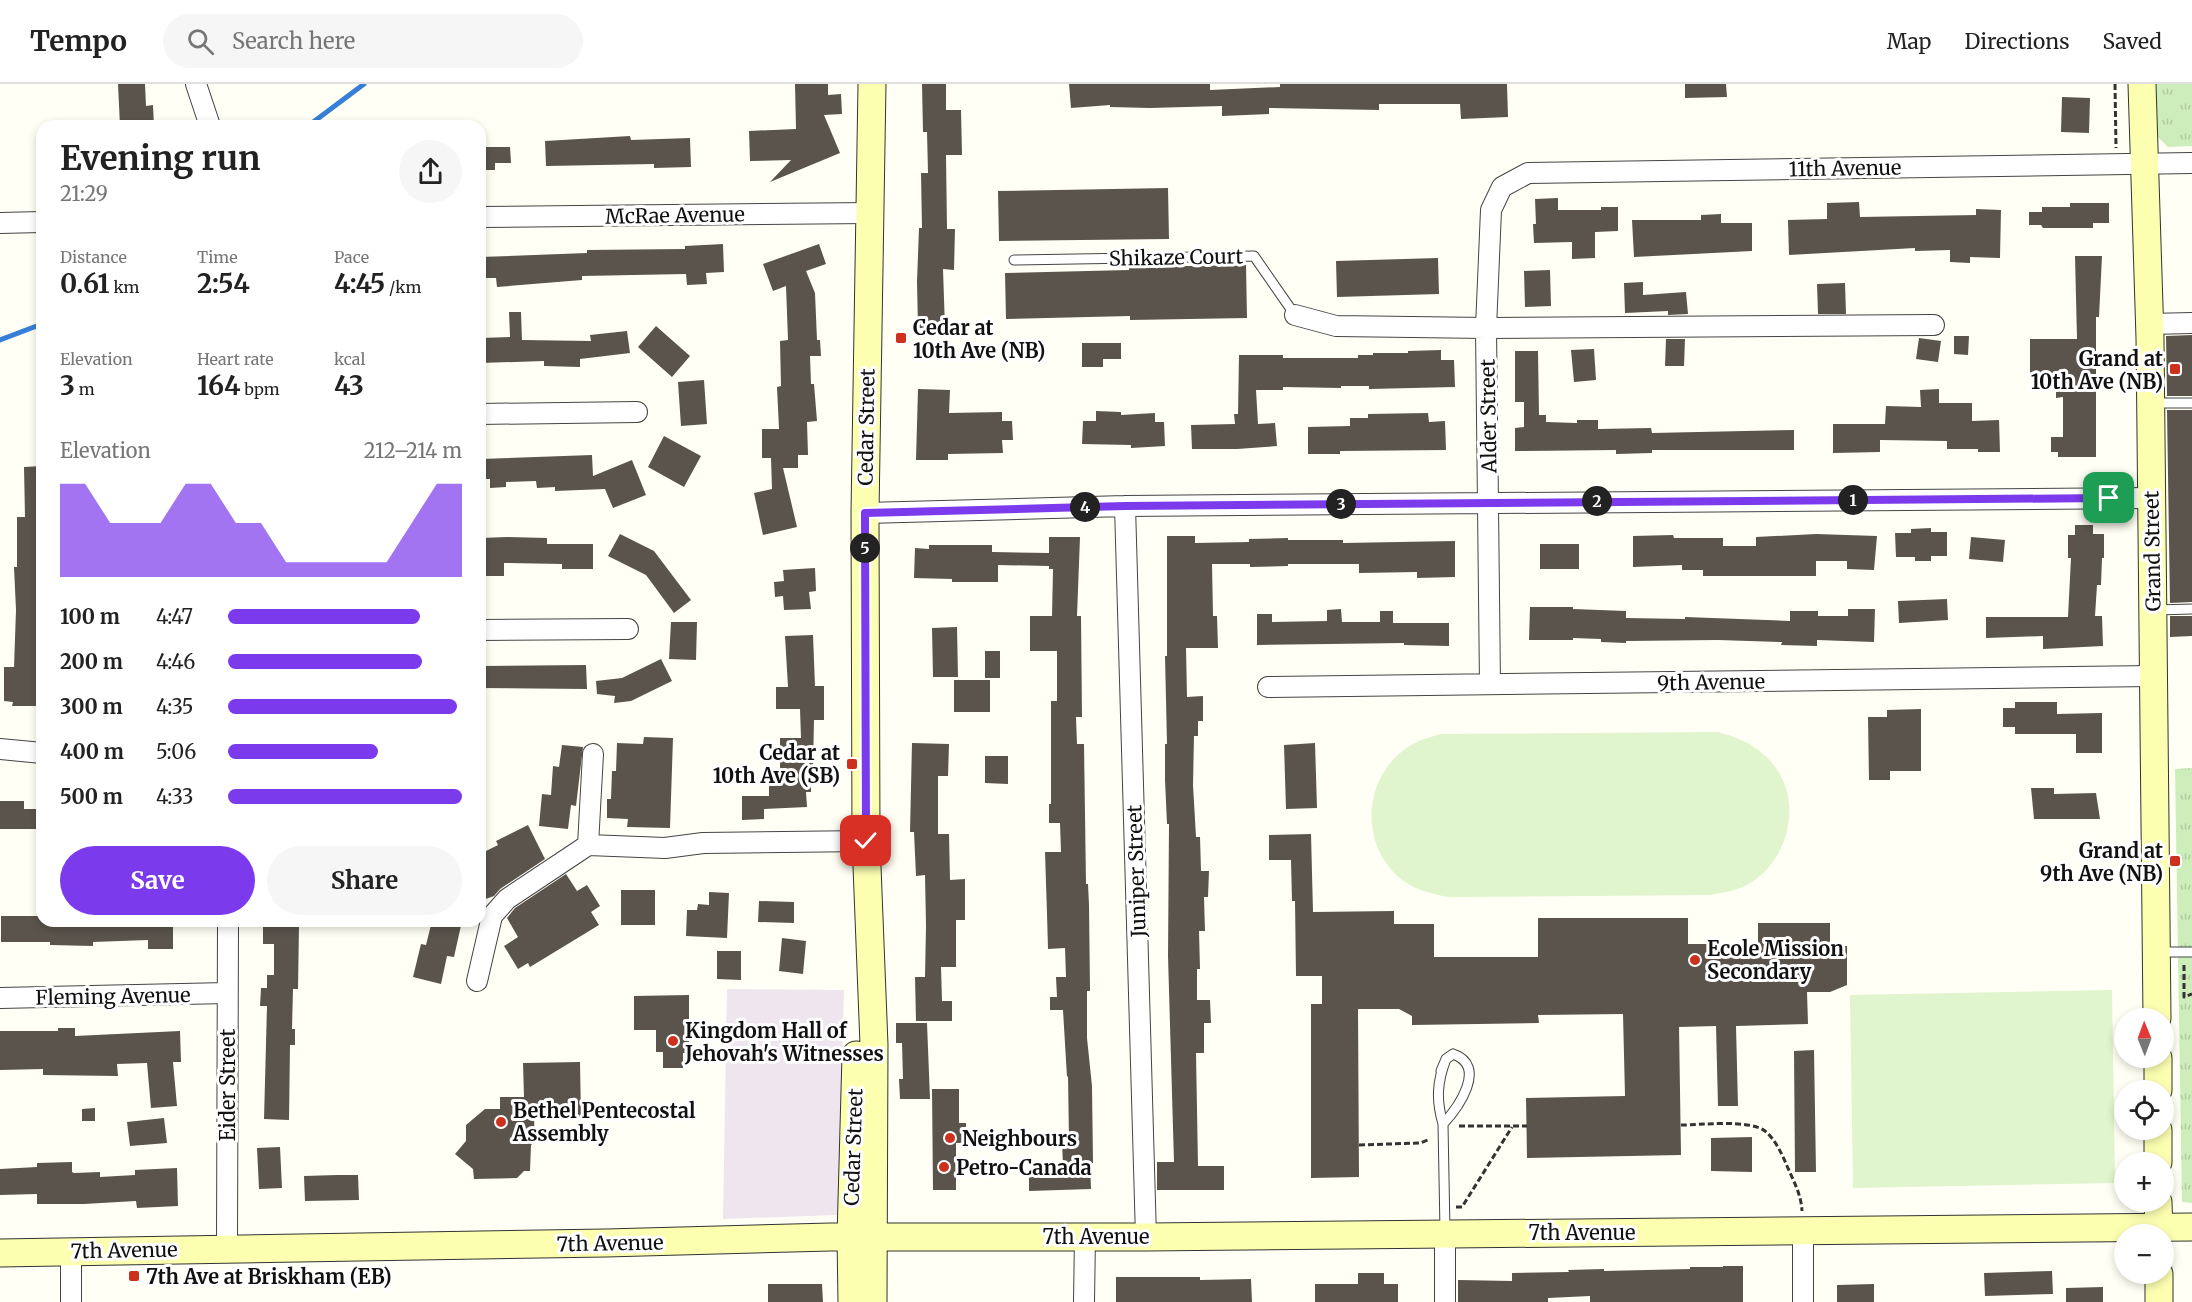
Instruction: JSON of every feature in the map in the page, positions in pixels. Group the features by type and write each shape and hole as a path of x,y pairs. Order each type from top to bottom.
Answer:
{"street":[{"path":"196,84 208,120"},
{"name":"Cedar Street","path":"862,1237 874,1045 866,841 865,513 872,84"},
{"name":"Grand Street","path":"2142,84 2151,403 2157,1008"},
{"name":"11th Avenue","path":"1502,187 1528,172 2192,162"},
{"name":"Alder Street","path":"1490,684 1486,328 1491,210 1502,187"},
{"name":"McRae Avenue","path":"486,217 870,213"},
{"path":"0,223 36,222"},
{"name":"Shikaze Court","path":"1295,315 1336,326 1486,328 1934,325"},
{"path":"2149,324 2192,323"},
{"path":"486,414 637,412"},
{"path":"865,513 1125,506 2151,498"},
{"name":"Juniper Street","path":"1125,506 1146,1237"},
{"path":"486,630 628,628"},
{"name":"9th Avenue","path":"1268,687 2154,676"},
{"path":"0,749 36,752"},
{"path":"588,845 593,754"},
{"path":"477,981 492,916 507,899 588,845 665,848 703,843 866,841"},
{"name":"Eider Street","path":"227,1248 228,927"},
{"name":"Fleming Avenue","path":"0,998 227,993"},
{"path":"1445,1220 1445,1302"},
{"name":"7th Avenue","path":"0,1253 594,1244 862,1237 1146,1237 1445,1220 1803,1230 2159,1221 2192,1227"},
{"path":"1803,1230 1803,1302"},
{"path":"1084,1302 1085,1236"},
{"path":"852,1302 862,1237"},
{"path":"862,1237 873,1302"},
{"path":"71,1252 71,1302"},
{"path":"2159,1284 2159,1302"}],"lane":[{"name":"Shikaze Court","path":"1014,260 1254,256 1295,315"},
{"path":"2151,403 2192,403"},
{"path":"2153,610 2192,609"},
{"path":"2157,952 2192,952"},
{"path":"1443,1124 1463,1098 1469,1076 1467,1064 1461,1057 1453,1054 1446,1059 1439,1080 1437,1104 1443,1124 1445,1220"}],"path":[{"path":"2115,84 2116,157"},
{"path":"2184,963 2184,997 2192,994"},
{"path":"1681,1125 1748,1124 1765,1131 1776,1144 1801,1196 1803,1230"},
{"path":"1458,1126 1527,1126"},
{"path":"1445,1220 1462,1207 1512,1127"},
{"path":"1359,1145 1420,1143 1428,1140"}],"shaded area":[{"path":"727,989 844,990 838,1215 723,1219"}],"green space":[{"path":"2153,84 2192,84 2192,146 2168,147 2156,135"},
{"path":"1718,732 1742,740 1763,754 1776,768 1785,785 1789,803 1789,822 1785,840 1777,856 1765,871 1750,883 1736,890 1710,895 1449,897 1420,890 1401,879 1382,857 1375,839 1372,820 1373,801 1378,782 1388,766 1402,752 1427,738 1441,734"},
{"path":"2192,768 2192,1203 2182,1202 2175,769"},
{"path":"2112,990 2114,1183 1853,1188 1850,995"}],"building":[{"path":"118,84 145,84 146,106 153,105 154,120 120,120"},
{"path":"795,84 828,84 828,95 841,94 842,114 824,115 840,153 770,182 791,160 750,161 749,131 796,129"},
{"path":"922,84 946,84 946,110 961,110 962,155 946,155 947,229 955,229 954,270 943,269 945,328 918,328 919,228 922,228 921,173 928,173 927,132 923,132"},
{"path":"1069,84 1210,84 1210,90 1280,87 1280,84 1507,84 1508,117 1461,119 1460,104 1379,104 1379,110 1269,108 1269,114 1222,116 1222,106 1150,108 1110,107 1110,105 1071,108"},
{"path":"1685,84 1726,84 1727,97 1685,98"},
{"path":"2062,97 2090,98 2089,133 2061,132"},
{"path":"630,136 631,140 690,138 691,167 654,168 654,164 546,166 545,141"},
{"path":"486,147 510,147 511,163 495,163 495,170 486,170"},
{"path":"1168,188 1169,239 999,241 998,191"},
{"path":"1558,198 1558,210 1601,210 1601,207 1618,207 1618,231 1595,232 1595,258 1572,259 1572,242 1534,243 1535,199"},
{"path":"1859,202 1860,217 1976,215 1976,209 2001,210 2000,258 1970,257 1970,263 1950,262 1950,250 1915,251 1915,248 1789,255 1788,220 1827,219 1827,203"},
{"path":"2070,203 2109,203 2109,223 2093,223 2093,228 2043,228 2041,225 2029,225 2029,212 2042,212 2042,207 2070,207"},
{"path":"1721,214 1721,223 1752,223 1752,251 1634,257 1632,220 1701,220 1701,215"},
{"path":"723,244 724,272 706,273 707,284 687,285 686,274 582,276 582,280 497,287 496,278 486,278 486,257 587,253 587,250 685,249 685,246"},
{"path":"819,244 826,264 806,271 815,293 817,340 820,340 821,356 810,356 811,384 814,384 817,421 807,422 808,455 798,455 798,468 783,468 797,527 763,535 754,493 772,489 771,458 762,458 762,429 779,429 777,387 781,386 780,341 788,340 786,286 773,291 763,264"},
{"path":"2075,256 2102,256 2099,317 2096,317 2096,457 2058,457 2058,452 2051,452 2051,437 2063,437 2063,397 2056,398 2056,377 2030,375 2030,339 2077,339"},
{"path":"1438,258 1439,294 1337,297 1336,261"},
{"path":"1246,265 1247,318 1130,320 1130,316 1006,319 1005,273 1129,270 1129,267"},
{"path":"1550,270 1551,306 1525,307 1524,271"},
{"path":"1643,282 1643,295 1686,292 1688,314 1668,315 1668,311 1625,313 1624,283"},
{"path":"1845,283 1846,314 1818,314 1817,284"},
{"path":"509,312 521,312 522,340 591,341 590,335 627,331 630,353 580,359 580,367 544,366 544,361 486,363 486,338 510,337"},
{"path":"656,326 690,356 672,377 638,347"},
{"path":"2192,335 2192,396 2167,396 2166,336"},
{"path":"1954,336 1969,336 1968,355 1954,354"},
{"path":"1919,338 1941,341 1938,362 1916,359"},
{"path":"1666,339 1685,339 1684,366 1665,366"},
{"path":"1082,343 1121,343 1121,359 1103,359 1103,367 1082,367"},
{"path":"1594,349 1596,380 1574,382 1571,350"},
{"path":"1441,350 1441,360 1454,360 1455,387 1369,389 1369,386 1341,386 1341,388 1283,387 1283,390 1256,390 1258,424 1275,423 1277,446 1192,449 1191,425 1235,424 1234,414 1238,414 1239,355 1283,355 1283,358 1358,358 1358,355 1373,355 1373,353"},
{"path":"1515,351 1538,351 1539,415 1546,415 1546,422 1577,423 1577,420 1598,420 1598,429 1651,428 1652,433 1794,430 1794,450 1652,450 1652,453 1616,454 1616,450 1515,451 1515,428 1524,427 1524,402 1515,402"},
{"path":"704,380 707,424 681,426 678,382"},
{"path":"918,389 950,390 949,413 1002,412 1002,421 1012,421 1013,440 1002,440 1003,453 948,454 948,460 916,460"},
{"path":"1939,389 1939,403 1972,403 1972,421 1999,420 2000,452 1947,449 1947,441 1880,440 1880,452 1833,453 1833,424 1885,424 1886,406 1921,407 1920,390"},
{"path":"2167,410 2192,410 2192,602 2170,603"},
{"path":"1096,411 1121,412 1121,415 1155,413 1155,422 1164,422 1165,446 1131,448 1131,445 1082,444 1083,421 1096,421"},
{"path":"1428,413 1429,422 1445,421 1446,450 1340,451 1340,454 1308,454 1308,427 1350,426 1350,418 1368,418 1368,414"},
{"path":"664,436 701,456 684,487 648,467"},
{"path":"592,455 593,476 632,460 646,495 613,508 605,489 555,491 555,487 537,488 536,481 506,482 506,487 490,488 490,479 486,479 486,459"},
{"path":"36,466 36,706 12,706 13,702 4,701 4,667 14,667 16,610 14,567 17,567 17,517 25,517 24,467"},
{"path":"2075,525 2093,525 2093,534 2104,534 2104,558 2102,558 2101,585 2097,585 2095,616 2102,616 2103,646 2043,649 2043,636 1986,638 1986,617 2068,617 2071,558 2068,558 2068,535 2075,535"},
{"path":"1931,528 1931,532 1947,532 1947,556 1931,556 1931,561 1915,561 1915,557 1896,557 1895,533 1911,533 1911,529"},
{"path":"620,534 654,551 691,600 674,613 646,575 608,556"},
{"path":"1816,534 1877,536 1874,570 1847,569 1847,561 1816,561 1816,576 1703,576 1703,570 1682,570 1682,565 1633,567 1633,536 1673,535 1674,538 1723,538 1723,546 1756,546 1756,537"},
{"path":"1167,536 1195,536 1195,543 1249,542 1249,539 1288,538 1288,540 1343,540 1343,543 1455,541 1455,577 1417,578 1417,572 1359,573 1359,564 1288,564 1288,566 1250,567 1250,564 1212,564 1213,616 1217,616 1218,648 1186,648 1187,697 1203,696 1203,721 1198,721 1198,736 1194,736 1193,785 1196,837 1200,837 1201,871 1209,871 1208,897 1204,897 1205,931 1199,931 1200,969 1197,969 1197,1000 1210,1000 1211,1023 1204,1023 1204,1053 1196,1053 1198,1166 1224,1166 1224,1190 1157,1190 1157,1162 1174,1162 1168,956 1169,824 1167,824 1165,780"},
{"path":"1049,537 1080,537 1077,616 1081,616 1082,717 1076,717 1077,744 1084,744 1090,991 1087,991 1087,1038 1092,1086 1093,1163 1090,1163 1091,1189 1029,1191 1029,1169 1063,1167 1062,1141 1069,1141 1068,1076 1063,1010 1050,1010 1050,997 1057,997 1056,977 1066,977 1065,948 1048,949 1045,852 1061,852 1060,823 1049,823 1051,701 1057,701 1057,651 1030,651 1030,616 1052,616 1053,569 1049,569 1049,566 998,565 998,582 952,582 952,579 914,578 915,548 929,549 929,545 992,545 992,552 1049,553"},
{"path":"1971,537 2005,540 2003,562 1969,559"},
{"path":"486,538 547,538 547,544 593,544 593,569 562,569 562,564 504,563 504,576 486,576"},
{"path":"1540,544 1579,544 1579,569 1540,569"},
{"path":"815,568 816,591 809,592 811,609 784,610 783,596 775,597 774,582 784,581 783,570"},
{"path":"1947,599 1948,620 1899,623 1898,601"},
{"path":"1530,607 1626,611 1626,618 1685,619 1685,617 1790,621 1790,611 1818,611 1818,616 1848,616 1848,609 1875,609 1874,642 1817,640 1817,646 1781,645 1782,642 1718,640 1626,641 1626,643 1573,638 1573,640 1529,640"},
{"path":"1341,609 1342,622 1380,622 1380,611 1393,611 1393,623 1449,623 1449,646 1404,645 1404,643 1257,645 1257,614 1272,614 1272,622 1327,621 1327,610"},
{"path":"2170,616 2192,616 2192,636 2170,637"},
{"path":"671,622 697,622 696,660 669,659"},
{"path":"957,627 958,677 933,677 932,628"},
{"path":"813,635 815,686 824,686 824,720 814,720 811,792 806,792 807,807 764,809 764,819 742,820 742,796 769,796 769,777 780,777 780,738 801,738 800,709 776,709 776,687 788,687 785,636"},
{"path":"985,651 1000,651 1000,678 985,678"},
{"path":"661,659 672,681 631,701 614,703 615,696 597,694 596,681 622,678"},
{"path":"586,665 587,689 486,688 486,666"},
{"path":"954,680 990,680 990,712 954,712"},
{"path":"2015,702 2057,702 2057,714 2102,713 2102,753 2076,753 2076,734 2015,734 2015,727 2003,727 2003,708 2015,708"},
{"path":"1921,709 1921,771 1890,771 1890,780 1869,780 1868,717 1887,717 1887,710"},
{"path":"644,737 673,738 670,828 627,827 628,819 607,818 607,799 611,799 612,771 616,771 617,743 643,744"},
{"path":"912,743 949,744 948,776 938,776 938,834 949,834 950,880 965,879 965,920 956,920 956,967 941,967 942,1001 952,1001 952,1021 916,1021 915,977 925,977 926,926 925,875 916,876 914,832 910,832"},
{"path":"1315,743 1317,808 1286,809 1284,745"},
{"path":"562,745 583,747 576,806 571,805 568,829 539,826 542,794 551,795 553,766 559,767"},
{"path":"985,756 1008,756 1008,784 985,783"},
{"path":"2031,788 2054,788 2054,794 2096,793 2100,819 2034,819"},
{"path":"0,801 24,801 24,809 36,809 36,829 0,829"},
{"path":"528,825 545,859 500,889 494,896 486,899 486,851 498,845 496,841"},
{"path":"1311,834 1313,912 1394,911 1394,924 1434,924 1434,957 1538,957 1538,918 1688,918 1688,944 1758,944 1758,923 1830,923 1830,946 1847,946 1847,985 1830,992 1807,992 1808,1024 1736,1026 1738,1106 1718,1106 1716,1026 1679,1027 1681,1155 1527,1158 1526,1098 1625,1096 1623,1014 1538,1015 1539,1023 1412,1025 1412,1016 1399,1009 1358,1009 1359,1177 1311,1178 1311,1004 1322,1004 1322,976 1296,976 1295,901 1292,901 1291,860 1269,860 1269,835"},
{"path":"566,874 577,891 587,885 600,906 591,912 599,925 530,967 528,963 518,969 504,946 518,937 507,918 515,908"},
{"path":"621,890 655,890 655,925 621,925"},
{"path":"709,892 729,893 727,938 686,936 687,910 697,910 698,904 709,905"},
{"path":"759,901 794,902 794,923 758,922"},
{"path":"1,916 36,916 36,927 173,927 173,949 148,949 148,940 93,942 93,946 50,945 50,942 1,942"},
{"path":"263,927 299,927 298,989 293,989 292,1029 295,1029 295,1045 290,1045 289,1120 264,1119 267,1006 260,1006 261,988 267,988 267,975 274,975 274,944 263,944"},
{"path":"430,927 461,927 454,957 447,956 441,984 413,977 421,944 426,945"},
{"path":"782,938 806,941 803,974 779,971"},
{"path":"717,951 741,951 741,980 717,979"},
{"name":"Kingdom Hall of Jehovah's Witnesses","path":"689,995 689,1053 683,1053 683,1068 663,1068 663,1052 656,1052 656,1030 634,1030 634,996"},
{"path":"896,1023 927,1023 930,1099 900,1099 899,1079 903,1079 902,1043 896,1043"},
{"path":"58,1028 75,1028 75,1036 180,1031 181,1062 173,1062 177,1106 151,1108 147,1063 117,1064 118,1076 43,1075 43,1069 0,1070 0,1031 58,1031"},
{"path":"1814,1050 1816,1172 1795,1172 1794,1051"},
{"name":"Bethel Pentecostal Assembly","path":"580,1062 581,1117 534,1118 535,1142 531,1145 530,1171 524,1171 517,1178 474,1179 473,1169 455,1154 466,1141 466,1125 485,1109 500,1109 500,1097 524,1097 523,1063"},
{"path":"932,1089 959,1089 959,1123 966,1123 966,1143 956,1143 956,1190 933,1190"},
{"path":"95,1108 95,1121 82,1121 82,1109"},
{"path":"164,1118 167,1143 130,1146 127,1122"},
{"path":"1752,1137 1752,1172 1711,1171 1711,1138"},
{"path":"280,1147 282,1188 259,1189 257,1148"},
{"path":"72,1162 72,1172 100,1172 100,1177 135,1175 135,1170 177,1168 178,1206 137,1208 136,1201 37,1204 37,1194 0,1195 0,1169 37,1167 37,1163"},
{"path":"358,1175 359,1200 305,1201 304,1176"},
{"path":"1743,1266 1743,1302 1590,1302 1590,1296 1548,1298 1548,1302 1458,1302 1458,1280 1512,1281 1512,1273 1569,1272 1568,1270 1690,1269 1690,1267"},
{"path":"2052,1271 2053,1294 1985,1296 1984,1273"},
{"path":"1358,1273 1384,1273 1384,1284 1398,1284 1398,1302 1315,1302 1315,1284 1358,1284"},
{"path":"1116,1277 1251,1279 1252,1302 1116,1302"},
{"path":"768,1284 822,1284 823,1302 768,1302"},
{"path":"1874,1284 1874,1302 1837,1302 1837,1285"},
{"path":"2103,1287 2103,1302 2066,1302 2066,1288"}],"waterway":[{"path":"316,120 364,84"},
{"path":"0,340 36,326"}],"place":[{"name":"Cedar at 10th Ave (NB)","path":"901,338"},
{"name":"Grand at 10th Ave (NB)","path":"2175,369"},
{"name":"Cedar at 10th Ave (SB)","path":"852,764"},
{"name":"Grand at 9th Ave (NB)","path":"2175,861"},
{"name":"Ecole Mission Secondary","path":"1695,960"},
{"name":"Kingdom Hall of Jehovah's Witnesses","path":"673,1041"},
{"name":"Bethel Pentecostal Assembly","path":"501,1122"},
{"name":"Neighbours","path":"950,1138"},
{"name":"Petro-Canada","path":"944,1167"},
{"name":"7th Ave at Briskham (EB)","path":"134,1276"}],"route":[{"path":"866,841 865,513 1125,506 2109,498"}]}
